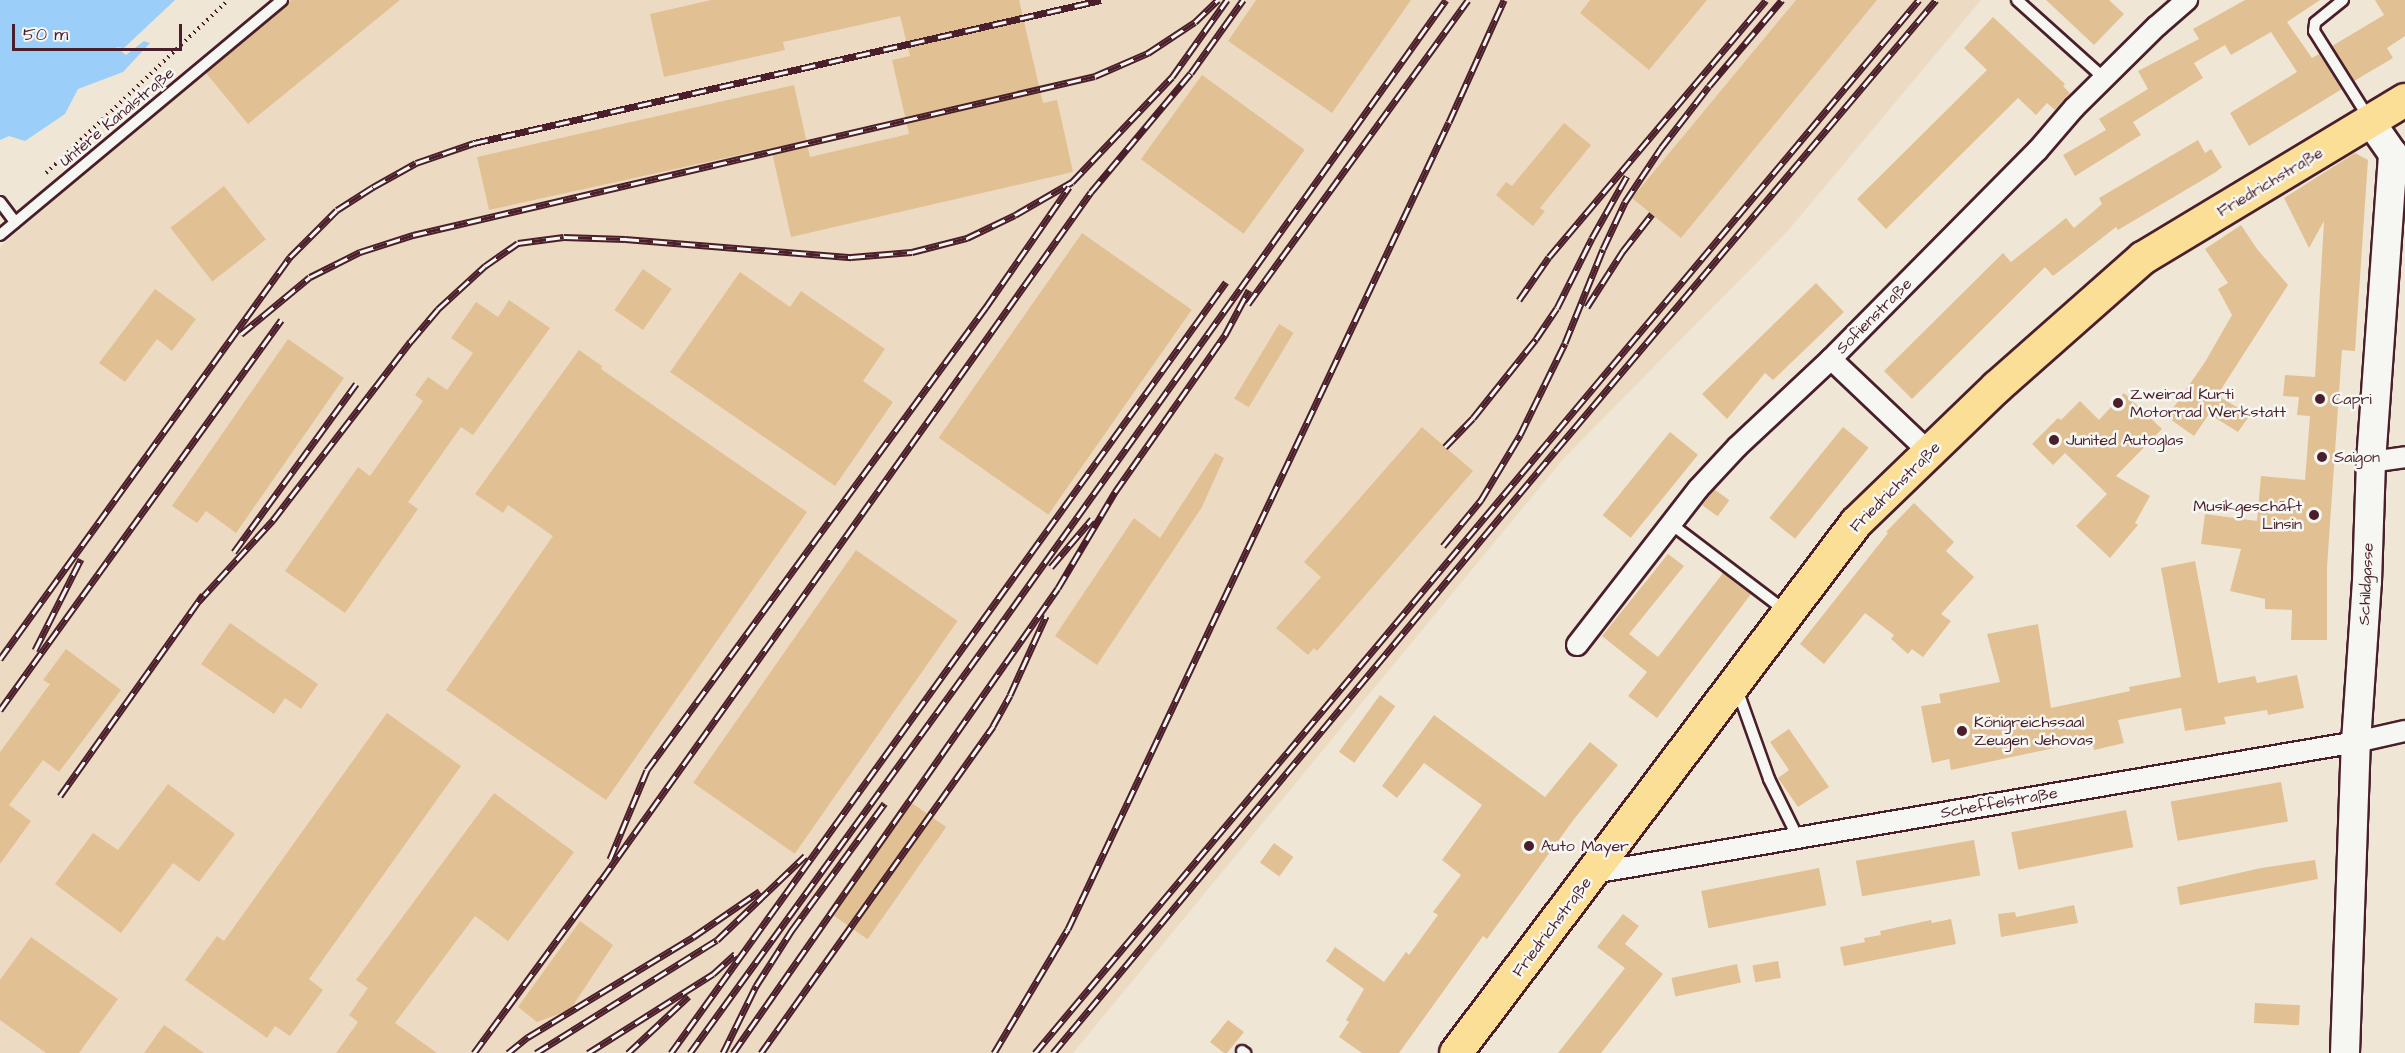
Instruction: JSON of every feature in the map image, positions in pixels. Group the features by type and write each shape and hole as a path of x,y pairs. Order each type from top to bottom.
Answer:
{"main road":[{"name":"Friedrichstraße","path":"1456,1053 1856,523 1996,387 2143,258 2405,100"}],"street":[{"name":"Sofienstraße","path":"1577,645 1698,489 1737,447 1831,359 2037,151 2104,78 2187,0"},
{"name":"Schildgasse","path":"2345,1053 2356,742 2367,582 2371,462 2393,154 2371,122"},
{"path":"1831,359 1929,452"},
{"path":"2371,462 2405,457"},
{"name":"Scheffelstraße","path":"1593,873 2356,742 2405,730"}],"lane":[{"name":"Untere Kanalstraße","path":"0,235 282,0"},
{"path":"2017,0 2104,78"},
{"path":"2343,0 2315,23 2314,31 2371,122"},
{"path":"0,202 15,222"},
{"path":"1671,524 1787,612"},
{"path":"1735,681 1769,779 1798,838"}],"path":[{"path":"38,180 228,0"}],"shaded area":[{"path":"289,0 1981,0 1786,233 1564,458 1073,1053 0,1053 0,247 202,70"}],"water":[{"path":"0,0 175,0 124,48 116,47 126,55 144,41 150,43 123,72 78,89 65,114 25,141 9,136 0,140"}],"building":[{"path":"291,0 400,0 248,124 206,73"},
{"path":"711,0 1019,0 1043,103 1057,100 1073,172 791,237 771,148 489,210 477,157 794,85 810,157 909,134 892,60 910,56 900,16 783,42 785,50 664,77 650,14"},
{"path":"1256,0 1411,0 1332,113 1228,41"},
{"path":"1590,0 1707,0 1649,70 1580,13"},
{"path":"1796,0 1877,0 1681,238 1632,198"},
{"path":"2046,0 2109,0 2124,14 2094,45"},
{"path":"2245,0 2320,0 2287,22 2312,58 2319,54 2342,89 2249,146 2230,113 2297,72 2271,32 2231,55 2225,45 2194,63 2203,78 2133,122 2141,135 2075,176 2063,155 2106,130 2099,119 2148,89 2138,71 2199,39 2193,29"},
{"path":"2375,0 2405,0 2405,36 2387,48 2393,58 2354,81 2332,46 2384,15"},
{"path":"1993,17 2065,84 2063,86 2070,93 2055,110 2047,103 2036,115 2018,98 1886,229 1857,199 1987,70 1964,48"},
{"path":"1202,75 1305,150 1244,234 1141,159"},
{"path":"1564,123 1591,145 1540,208 1545,211 1533,226 1496,195 1506,182 1512,186"},
{"path":"2198,140 2205,153 2211,149 2222,167 2118,230 2116,227 2053,276 2045,267 1912,399 1884,371 2003,253 2011,262 2066,218 2074,228 2102,204 2099,198"},
{"path":"2355,153 2368,160 2355,351 2342,350 2327,567 2327,640 2291,640 2292,610 2265,609 2265,599 2230,591 2241,549 2201,544 2205,514 2257,521 2261,476 2305,480 2310,416 2297,415 2299,397 2283,396 2285,375 2315,377 2324,221 2309,248 2284,198"},
{"path":"224,186 266,240 212,281 170,228"},
{"path":"2241,225 2257,249 2288,285 2220,391 2223,393 2220,397 2250,415 2238,432 2209,414 2194,436 2167,417 2205,362 2232,315 2218,289 2228,283 2205,249"},
{"path":"1082,233 1192,310 1048,515 939,438"},
{"path":"643,269 672,289 643,330 614,310"},
{"path":"740,272 790,307 801,291 885,349 863,381 893,402 835,486 670,372"},
{"path":"1816,283 1844,312 1773,380 1765,373 1727,419 1702,394"},
{"path":"155,289 196,319 172,351 157,339 125,382 99,363"},
{"path":"509,300 550,328 473,435 461,427 408,502 418,509 345,613 285,571 358,467 370,476 423,401 415,395 428,377 447,390 473,353 451,338 476,302 498,317"},
{"path":"1279,324 1294,333 1249,407 1234,399"},
{"path":"288,339 344,378 236,533 206,511 197,523 172,506"},
{"path":"579,350 602,366 601,369 807,512 606,800 446,690 553,536 508,505 503,513 475,494"},
{"path":"2124,393 2162,429 2116,476 2150,496 2135,523 2138,525 2110,558 2076,526 2107,494 2065,453 2053,465 2032,444 2058,418 2061,420 2080,401 2099,420"},
{"path":"1422,427 1473,471 1317,651 1314,648 1308,655 1276,628 1321,577 1304,562"},
{"path":"1843,427 1869,448 1795,539 1769,518"},
{"path":"1670,432 1698,455 1631,538 1603,515"},
{"path":"1215,453 1224,458 1202,507 1097,665 1055,636 1134,518 1160,538"},
{"path":"1714,489 1729,500 1718,516 1702,505"},
{"path":"1914,503 1954,542 1946,551 1974,577 1941,614 1951,621 1923,657 1912,649 1908,654 1891,639 1894,635 1865,613 1824,664 1800,644 1888,533 1886,532"},
{"path":"856,550 958,621 795,854 693,783"},
{"path":"1668,554 1684,566 1629,634 1658,657 1723,573 1751,594 1657,718 1628,696 1647,672 1602,636"},
{"path":"2195,561 2218,683 2255,676 2257,683 2297,675 2304,708 2268,715 2267,710 2224,717 2226,724 2185,731 2181,708 2118,720 2124,743 2094,750 2092,740 1951,770 1949,759 1932,763 1921,706 1941,703 1939,694 2000,682 1987,634 2038,624 2051,708 2130,691 2129,687 2181,677 2161,568"},
{"path":"230,623 318,684 301,709 285,698 274,714 201,664"},
{"path":"66,649 121,690 59,772 43,760 9,805 31,821 0,864 0,752 50,684 43,680"},
{"path":"1380,695 1395,706 1354,763 1339,752"},
{"path":"387,713 461,766 309,979 323,990 290,1036 275,1026 267,1038 185,980 217,936 224,941"},
{"path":"1434,715 1545,797 1590,742 1618,765 1574,819 1487,939 1483,936 1399,1053 1362,1053 1339,1037 1349,1022 1346,1020 1364,989 1326,961 1335,947 1384,982 1406,952 1409,955 1438,915 1433,912 1461,875 1442,860 1482,805 1424,763 1397,798 1382,786"},
{"path":"1789,729 1829,787 1798,807 1778,778 1789,770 1770,742"},
{"path":"2281,782 2288,821 2178,841 2171,801"},
{"path":"168,784 235,834 199,882 173,863 121,933 55,884 93,833 118,850"},
{"path":"494,793 574,852 508,941 475,916 395,1023 437,1053 336,1053 358,1022 349,1015 368,988 356,980"},
{"path":"906,799 946,827 868,939 827,911"},
{"path":"2126,810 2133,847 2018,870 2011,832"},
{"path":"1974,840 1980,875 1862,896 1856,861"},
{"path":"1274,843 1293,857 1279,877 1260,862"},
{"path":"2315,860 2318,879 2180,905 2177,887 2261,868"},
{"path":"1819,868 1826,905 1708,928 1701,891"},
{"path":"2074,905 2078,923 2001,937 1998,914 2015,912 2016,917"},
{"path":"1623,914 1639,926 1625,944 1663,974 1601,1053 1558,1053 1625,968 1597,947"},
{"path":"1951,919 1956,944 1844,966 1840,947 1865,942 1864,938 1881,935 1880,931 1931,920 1932,923"},
{"path":"580,921 613,945 570,1010 537,1022 518,1007"},
{"path":"31,937 118,999 79,1053 46,1053 0,1020 0,980"},
{"path":"1778,961 1781,978 1755,982 1752,966"},
{"path":"1737,964 1741,983 1675,997 1671,978"},
{"path":"2255,1003 2300,1005 2299,1025 2254,1023"},
{"path":"1228,1020 1244,1032 1227,1053 1224,1053 1210,1042"},
{"path":"164,1025 204,1053 144,1053"}],"railway":[{"path":"0,659 290,257 337,210 373,187 416,163 474,143 1101,0"},
{"path":"241,334 310,277 360,252 413,235 1095,76 1148,53 1195,22 1218,0"},
{"path":"199,601 273,520 438,309 485,266 518,243 564,237 625,239 851,257 912,252 967,238 1015,215 1072,182 1172,77 1227,0"},
{"path":"474,1053 602,879 1091,192 1191,73 1243,0"},
{"path":"690,1053 996,631 1446,0"},
{"path":"1248,304 1468,0"},
{"path":"994,1053 1068,929 1449,122 1504,0"},
{"path":"1519,300 1549,257 1766,0"},
{"path":"1443,546 1481,500 1520,435 1565,343 1603,249 1625,202 1661,148 1709,86 1782,0"},
{"path":"1035,1053 1919,0"},
{"path":"1053,1053 1556,450 1936,0"},
{"path":"1445,447 1473,418 1536,339 1557,308 1592,238 1627,176"},
{"path":"610,859 647,770 986,307 1069,187"},
{"path":"1587,307 1623,251 1652,214"},
{"path":"671,1053 1226,282"},
{"path":"733,1053 1058,588 1115,492 1225,335 1249,290"},
{"path":"0,710 281,320"},
{"path":"234,552 356,384"},
{"path":"1051,567 1092,519"},
{"path":"35,650 81,559"},
{"path":"60,796 203,595"},
{"path":"761,1053 993,726 1010,695 1046,616"},
{"path":"723,1053 756,986 792,930 885,803"},
{"path":"536,1053 717,940 805,856"},
{"path":"508,1053 528,1037 693,937 760,891"},
{"path":"588,1053 713,974 735,954"},
{"path":"628,1053 689,996"}],"place":[{"name":"Capri","path":"2320,399"},
{"name":"Zweirad Kurti Motorrad Werkstatt","path":"2118,403"},
{"name":"Junited Autoglas","path":"2054,440"},
{"name":"Saigon","path":"2322,457"},
{"name":"Musikgeschäft Linsin","path":"2314,515"},
{"name":"Königreichssaal Zeugen Jehovas","path":"1962,731"},
{"name":"Auto Mayer","path":"1529,846"}]}
